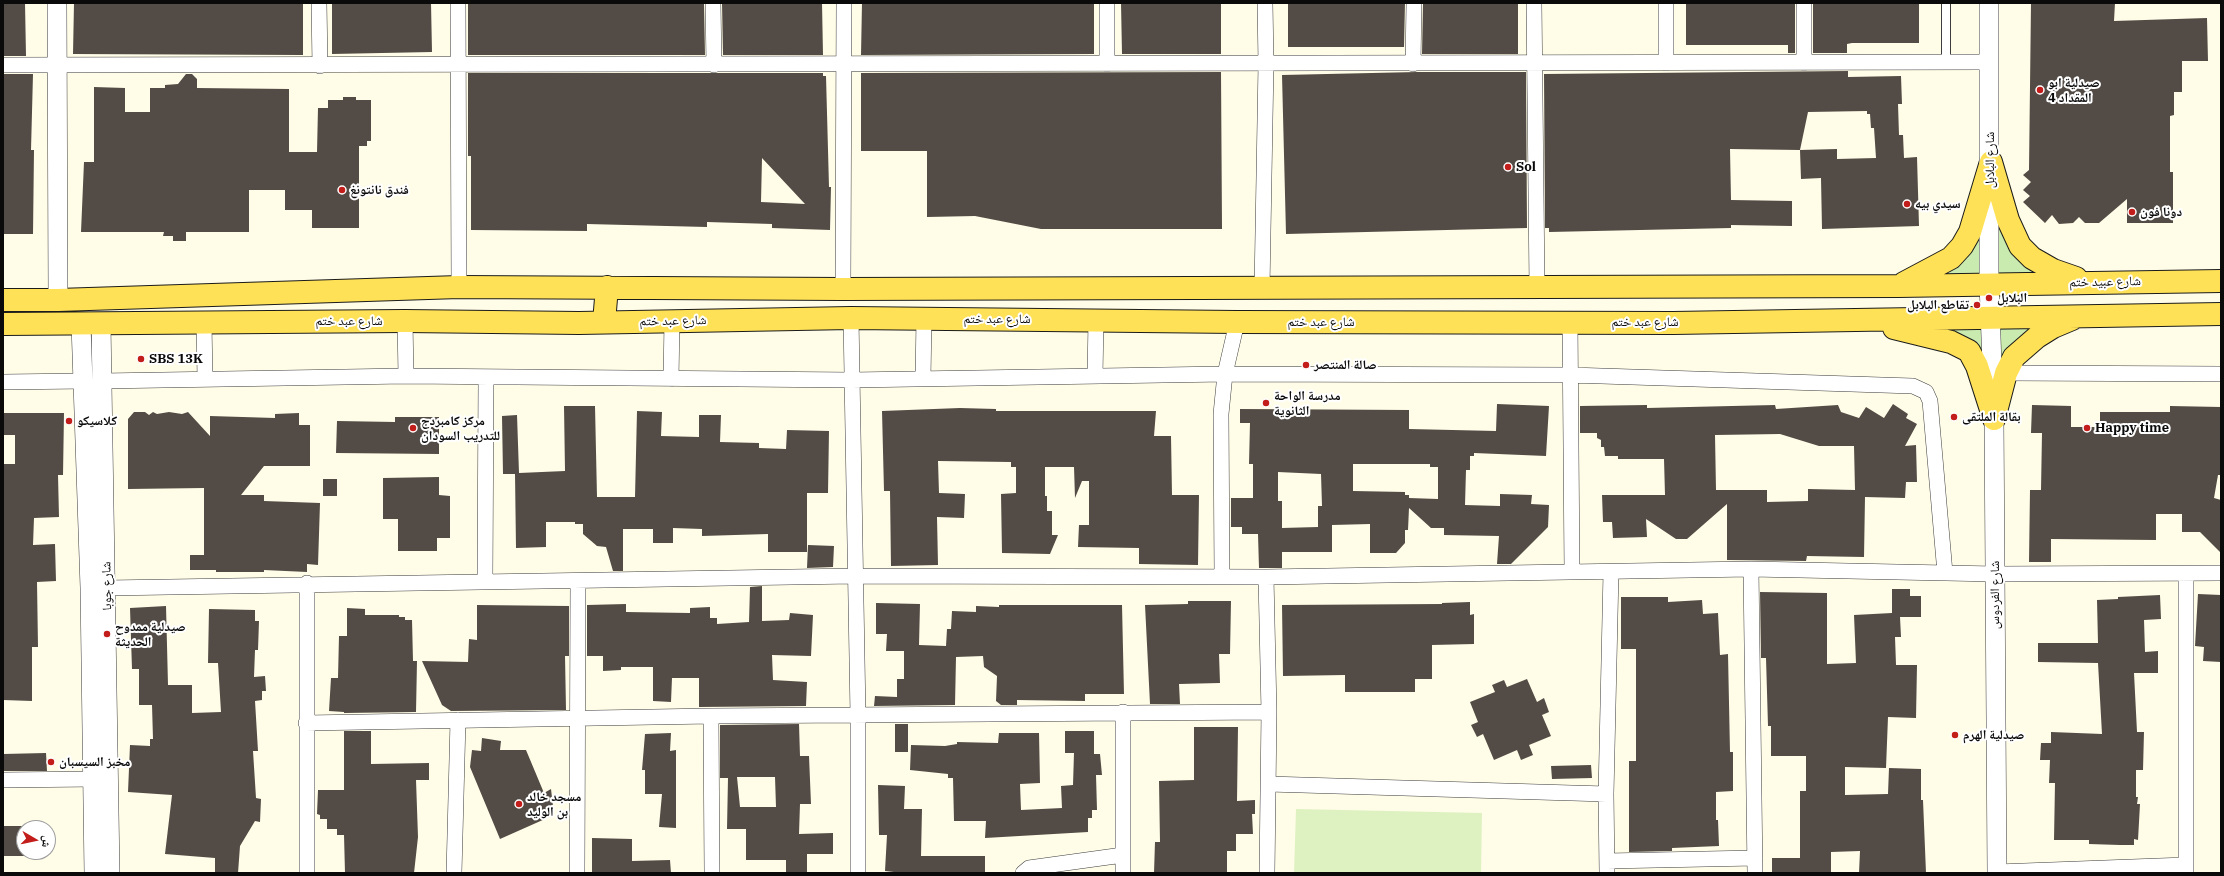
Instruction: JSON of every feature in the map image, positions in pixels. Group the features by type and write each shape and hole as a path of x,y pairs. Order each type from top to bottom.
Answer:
{"main road":[{"path":"1991,162 2008,220 2020,246 2032,258 2053,270 2086,282"},
{"path":"1898,286 1951,258 1962,246 1970,232 1991,162"},
{"name":"شارع عبيد ختم","path":"1989,283 2221,281"},
{"path":"3,300 58,300 458,287 843,289 1536,288 1898,286 1989,283"},
{"path":"529,287 529,322"},
{"path":"604,322 607,287"},
{"path":"1991,318 2085,315 2221,314"},
{"path":"1994,419 2006,373 2014,357 2026,345 2052,327 2085,315"},
{"name":"شارع عبد ختم","path":"3,324 405,321 604,322 851,318 1237,322 1673,322 1991,318"},
{"path":"1847,320 1916,332 1951,342 1969,351 1977,366 1994,419"}],"street":[{"path":"57,3 58,300"},
{"path":"319,3 320,66"},
{"path":"458,3 458,287"},
{"path":"712,3 714,65"},
{"path":"843,289 844,3"},
{"path":"1107,3 1107,64"},
{"path":"1262,288 1266,64 1265,3"},
{"path":"1413,64 1414,3"},
{"path":"1534,3 1536,288"},
{"path":"1666,3 1666,63"},
{"path":"1804,3 1804,63"},
{"name":"شارع البلابل","path":"1989,3 1991,162 1989,283 1991,318"},
{"path":"3,65 458,66 1989,62"},
{"path":"851,318 854,576 858,715 858,873"},
{"path":"923,379 924,318"},
{"name":"شارع الفردوس","path":"1991,318 1994,419 1997,872"},
{"path":"1095,376 1096,320"},
{"path":"405,321 406,376"},
{"path":"671,379 672,321"},
{"path":"1570,321 1572,572"},
{"path":"1222,577 1221,438 1225,374 1237,322"},
{"path":"204,323 205,378"},
{"name":"شارع جوبا","path":"91,324 92,381 90,588 94,873"},
{"path":"2006,373 2221,374"},
{"path":"3,382 406,376 486,378 852,380 1225,374 1570,375 1913,386 1926,392 1930,401 1945,573"},
{"path":"485,582 486,378"},
{"name":"شارع جوبا","path":"92,381 107,588 110,873"},
{"path":"1611,572 1606,794 1607,867 1755,866 1751,569"},
{"path":"107,588 307,583 578,581 854,576 1266,577 1751,569 1995,574 2221,573"},
{"path":"1997,872 2186,869 2186,574"},
{"path":"1266,577 1269,712 1267,873"},
{"path":"577,873 578,581"},
{"path":"307,583 307,873"},
{"path":"1123,873 1124,712"},
{"path":"306,723 710,716 1269,712"},
{"path":"710,716 712,873"},
{"path":"454,873 458,720"},
{"path":"3,780 93,779"},
{"path":"1268,784 1606,794"},
{"path":"1022,873 1029,868 1123,855"}],"lane":[{"path":"1946,3 1946,63"}],"green space":[{"path":"1986,199 1986,276 1945,277 1955,266"},
{"path":"1993,200 2042,276 1994,276"},
{"path":"1930,322 1985,322 1989,377"},
{"path":"1995,322 2051,322 1997,376"},
{"path":"1296,809 1482,813 1481,873 1294,873"}],"building":[{"path":"3,3 25,3 26,56 3,56"},
{"path":"74,3 303,3 303,55 73,54"},
{"path":"332,3 431,3 432,52 332,54"},
{"path":"468,3 704,3 705,55 468,55"},
{"path":"722,3 822,3 823,55 723,55"},
{"path":"862,3 1094,3 1094,54 861,55"},
{"path":"1121,3 1221,3 1221,54 1122,54"},
{"path":"1288,3 1405,3 1404,47 1288,47"},
{"path":"1423,3 1518,3 1518,54 1422,54"},
{"path":"1686,3 1795,3 1795,53 1788,53 1788,45 1686,45"},
{"path":"1813,3 1919,3 1919,43 1852,43 1847,44 1847,53 1813,53"},
{"path":"2031,3 2115,3 2114,21 2207,18 2208,61 2182,61 2182,92 2174,92 2174,115 2170,116 2170,172 2173,172 2173,223 2127,223 2127,199 2099,223 2085,223 2079,217 2073,223 2059,224 2052,215 2045,223 2023,202 2030,196 2023,190 2031,182 2023,175 2029,170"},
{"path":"1848,71 1848,77 1901,76 1902,104 1898,104 1899,135 1903,135 1904,158 1917,157 1919,226 1822,229 1821,178 1801,179 1800,150 1730,149 1731,200 1792,201 1792,226 1731,225 1731,228 1549,232 1549,228 1545,228 1544,74","holes":["1867,111 1867,114 1870,114 1871,128 1874,128 1876,158 1837,159 1837,149 1800,150 1808,112"]},
{"path":"1221,72 1222,229 1041,229 975,216 927,217 927,151 861,151 861,73"},
{"path":"1417,72 1526,72 1527,228 1286,234 1282,75"},
{"path":"468,73 823,73 823,76 826,76 829,187 831,187 830,230 772,228 772,224 707,222 707,227 587,224 587,231 471,230 471,156 468,156","holes":["762,158 805,204 761,202"]},
{"path":"3,74 33,74 31,150 34,150 33,234 3,234"},
{"path":"186,74 192,74 197,79 197,88 289,89 289,152 317,152 318,108 328,108 328,100 343,100 343,97 356,97 356,100 371,100 371,141 367,141 367,146 359,146 359,228 312,228 312,210 285,210 285,190 249,190 249,232 186,232 186,241 173,241 173,236 163,236 164,232 81,232 84,162 94,162 94,87 125,88 125,112 150,112 150,88 165,88 165,85 178,84"},
{"path":"1497,404 1549,406 1546,456 1474,453 1474,456 1470,456 1470,470 1466,470 1465,505 1500,506 1500,494 1532,495 1531,504 1549,505 1548,527 1511,564 1497,564 1499,536 1444,535 1444,528 1431,528 1409,508 1408,530 1405,530 1405,543 1396,553 1370,553 1370,524 1332,525 1332,552 1282,552 1282,568 1259,568 1258,534 1242,534 1242,527 1231,527 1231,498 1253,498 1253,464 1249,464 1250,423 1240,423 1240,409 1409,410 1409,429 1496,431","holes":["1353,464 1430,464 1430,467 1438,467 1438,499 1409,498 1409,495 1405,495 1405,492 1353,491","1278,472 1321,474 1322,506 1318,506 1318,527 1282,528 1282,501 1278,501"]},
{"path":"1893,404 1908,414 1906,418 1917,424 1905,446 1916,445 1917,482 1906,482 1905,498 1865,497 1864,557 1807,556 1806,561 1727,560 1727,504 1687,539 1676,539 1646,519 1647,537 1613,538 1612,522 1603,522 1602,495 1665,495 1664,459 1618,459 1618,456 1605,456 1604,447 1601,447 1601,440 1597,438 1597,433 1580,433 1580,406 1647,405 1647,408 1775,405 1776,409 1838,405 1841,412 1859,418 1866,407 1884,418","holes":["1780,434 1819,446 1854,446 1855,490 1808,489 1808,501 1767,502 1767,490 1716,490 1715,435"]},
{"path":"2032,405 2071,406 2071,427 2100,427 2100,412 2170,412 2170,406 2221,407 2221,475 2218,475 2214,498 2221,500 2220,552 2200,532 2182,532 2182,514 2156,514 2156,540 2051,539 2051,562 2029,562 2030,490 2041,490 2042,433 2031,433"},
{"path":"564,406 595,406 597,497 635,497 637,411 662,412 661,436 699,437 699,415 721,415 720,442 759,443 759,448 786,449 787,430 829,431 828,493 807,493 807,552 768,552 768,534 702,536 702,529 673,528 673,543 653,543 653,529 623,529 623,571 613,571 606,547 597,546 583,534 583,524 575,524 575,522 546,522 546,547 516,548 515,474 503,474 502,416 517,415 519,473 565,471"},
{"path":"960,408 996,409 996,411 1156,411 1154,436 1171,436 1172,495 1199,495 1198,565 1139,564 1139,548 1078,547 1079,525 1089,525 1089,481 1082,481 1075,498 1074,467 1045,467 1045,496 1047,496 1047,511 1052,511 1052,535 1058,535 1050,554 1002,553 1001,494 1016,493 1016,467 1011,467 1011,462 938,461 939,493 965,494 964,518 937,517 938,565 891,566 890,491 884,491 882,411"},
{"path":"134,412 145,412 149,415 153,412 157,414 169,412 182,414 188,412 210,436 210,416 275,418 275,414 299,413 299,425 310,425 310,466 264,466 241,495 264,495 264,501 320,503 318,565 307,564 307,572 264,570 264,572 216,572 216,570 190,570 190,555 204,555 204,488 128,489 128,419"},
{"path":"3,413 64,413 63,475 58,475 59,517 34,518 33,545 55,544 56,581 37,582 38,647 32,647 32,701 3,700 3,464 15,464 15,435 3,435"},
{"path":"395,417 439,417 439,454 336,453 337,421 395,422"},
{"path":"439,477 439,495 450,496 450,538 437,538 437,551 398,551 398,519 383,519 383,478"},
{"path":"323,479 337,479 337,496 323,496"},
{"path":"808,545 834,546 833,567 807,568"},
{"path":"762,586 762,621 789,620 790,613 813,615 811,656 772,655 773,680 807,682 806,706 699,707 699,678 672,678 671,702 653,701 653,667 621,667 621,670 603,671 603,656 587,656 587,605 626,604 626,612 690,613 690,608 710,607 710,618 717,618 717,624 749,622 750,587"},
{"path":"1892,589 1910,589 1910,596 1921,596 1921,617 1900,617 1901,637 1895,637 1896,665 1917,665 1916,718 1888,717 1886,768 1845,767 1845,795 1888,794 1889,768 1921,769 1921,800 1923,800 1926,873 1859,873 1860,851 1831,852 1831,873 1772,873 1772,858 1800,858 1800,791 1806,791 1806,756 1771,756 1771,726 1768,726 1766,658 1761,658 1760,592 1827,593 1827,664 1856,663 1854,615 1892,613"},
{"path":"2198,594 2221,595 2221,662 2203,661 2204,647 2195,646"},
{"path":"2160,595 2161,619 2144,620 2145,652 2158,651 2158,673 2134,673 2137,732 2144,732 2143,770 2136,770 2136,797 2138,797 2137,804 2140,804 2138,840 2134,839 2134,845 2120,845 2089,844 2089,840 2054,840 2055,783 2049,783 2050,760 2040,760 2041,743 2051,743 2051,732 2102,734 2098,663 2038,662 2038,643 2098,643 2097,600 2118,599 2118,597"},
{"path":"1621,597 1668,597 1668,602 1702,600 1703,614 1718,613 1720,655 1728,654 1730,752 1733,752 1733,791 1716,792 1716,820 1718,820 1719,846 1672,848 1672,851 1629,852 1629,761 1636,761 1636,649 1621,649"},
{"path":"1188,601 1231,601 1230,654 1219,654 1220,683 1179,684 1180,704 1150,704 1145,605 1188,604"},
{"path":"1470,602 1470,615 1474,614 1474,644 1432,645 1432,679 1415,679 1415,692 1345,692 1345,675 1283,676 1282,605 1442,604"},
{"path":"876,603 920,604 919,645 946,646 947,629 951,629 952,611 976,612 976,606 999,607 999,605 1122,605 1124,694 1085,694 1085,701 1017,700 1017,705 1001,705 996,701 997,676 984,667 983,656 956,657 955,705 874,706 875,696 897,697 897,679 904,679 904,651 886,651 887,634 876,634"},
{"path":"477,605 569,606 569,656 565,656 566,710 451,711 442,705 422,661 468,662 469,639 477,640"},
{"path":"166,606 168,685 192,685 192,713 221,712 218,663 208,663 209,609 255,610 255,621 259,621 258,650 255,650 254,677 265,676 266,691 262,691 262,700 255,701 258,751 253,751 256,798 261,799 260,822 255,821 240,846 238,873 215,873 215,858 165,854 172,795 128,792 130,745 150,746 150,739 153,739 152,705 139,705 139,669 132,669 130,608"},
{"path":"347,608 365,609 365,615 399,615 399,617 405,617 405,620 412,620 413,661 417,661 416,712 344,713 329,711 331,678 338,678 339,636 347,636"},
{"path":"1527,679 1537,702 1544,698 1549,712 1542,715 1551,736 1529,745 1533,755 1521,760 1517,750 1494,760 1483,734 1477,737 1471,725 1478,722 1470,702 1495,692 1492,685 1504,680 1507,687"},
{"path":"799,724 800,756 809,756 811,804 800,804 799,834 833,833 833,854 807,854 807,873 786,873 786,860 746,860 746,829 727,829 728,778 720,778 720,725","holes":["737,777 775,777 776,807 740,807"]},
{"path":"895,724 908,724 908,752 895,752"},
{"path":"1194,727 1238,727 1237,801 1255,800 1255,814 1252,814 1253,834 1236,834 1236,851 1227,851 1227,873 1154,873 1155,842 1160,842 1159,781 1194,780"},
{"path":"344,731 371,731 371,764 429,763 429,780 416,780 418,837 414,873 345,873 344,835 337,835 337,829 327,829 327,819 320,819 320,815 317,814 318,790 344,790"},
{"path":"1065,731 1094,731 1094,754 1100,754 1102,775 1096,775 1097,810 1092,810 1092,818 1088,818 1088,832 985,838 986,821 954,821 953,778 948,778 948,774 910,770 911,745 945,746 957,744 957,742 998,743 999,733 1039,733 1040,783 1020,784 1021,810 1062,808 1061,786 1073,785 1074,753 1065,753"},
{"path":"671,733 670,751 676,750 676,828 659,827 662,794 645,794 645,770 642,770 645,734"},
{"name":"مسجد خالد بن الوليد","path":"482,738 501,741 500,750 526,750 544,793 551,789 554,815 500,839 470,767 472,750 481,751"},
{"path":"46,753 47,771 3,771 3,754"},
{"path":"1591,765 1592,778 1552,779 1551,766"},
{"path":"878,785 905,786 904,809 922,809 921,856 985,856 985,873 903,873 885,871 887,835 879,835"},
{"path":"3,826 16,826 16,856 3,856"},
{"path":"592,838 632,839 632,861 670,860 671,873 592,873"}],"place":[{"name":"صيدلية ابو المقداد 4","path":"2040,90"},
{"name":"Sol","path":"1508,167"},
{"name":"فندق نانتونغ","path":"342,190"},
{"name":"سيدي بيه","path":"1907,204"},
{"name":"دونا فون","path":"2132,212"},
{"name":"البلابل","path":"1989,298"},
{"name":"تقاطع البلابل","path":"1977,305"},
{"name":"SBS 13K","path":"141,359"},
{"name":"صالة المنتصر","path":"1306,365"},
{"name":"مدرسة الواحة الثانوية","path":"1266,403"},
{"name":"بقالة الملتقى","path":"1954,417"},
{"name":"كلاسيكو","path":"69,421"},
{"name":"مركز كامبردج للتدريب السودان","path":"413,428"},
{"name":"Happy time","path":"2087,428"},
{"name":"صيدلية ممدوح الحديثة","path":"107,634"},
{"name":"صيدلية الهرم","path":"1955,735"},
{"name":"مخبز السيسبان","path":"51,762"},
{"name":"مسجد خالد بن الوليد","path":"519,804"}]}
